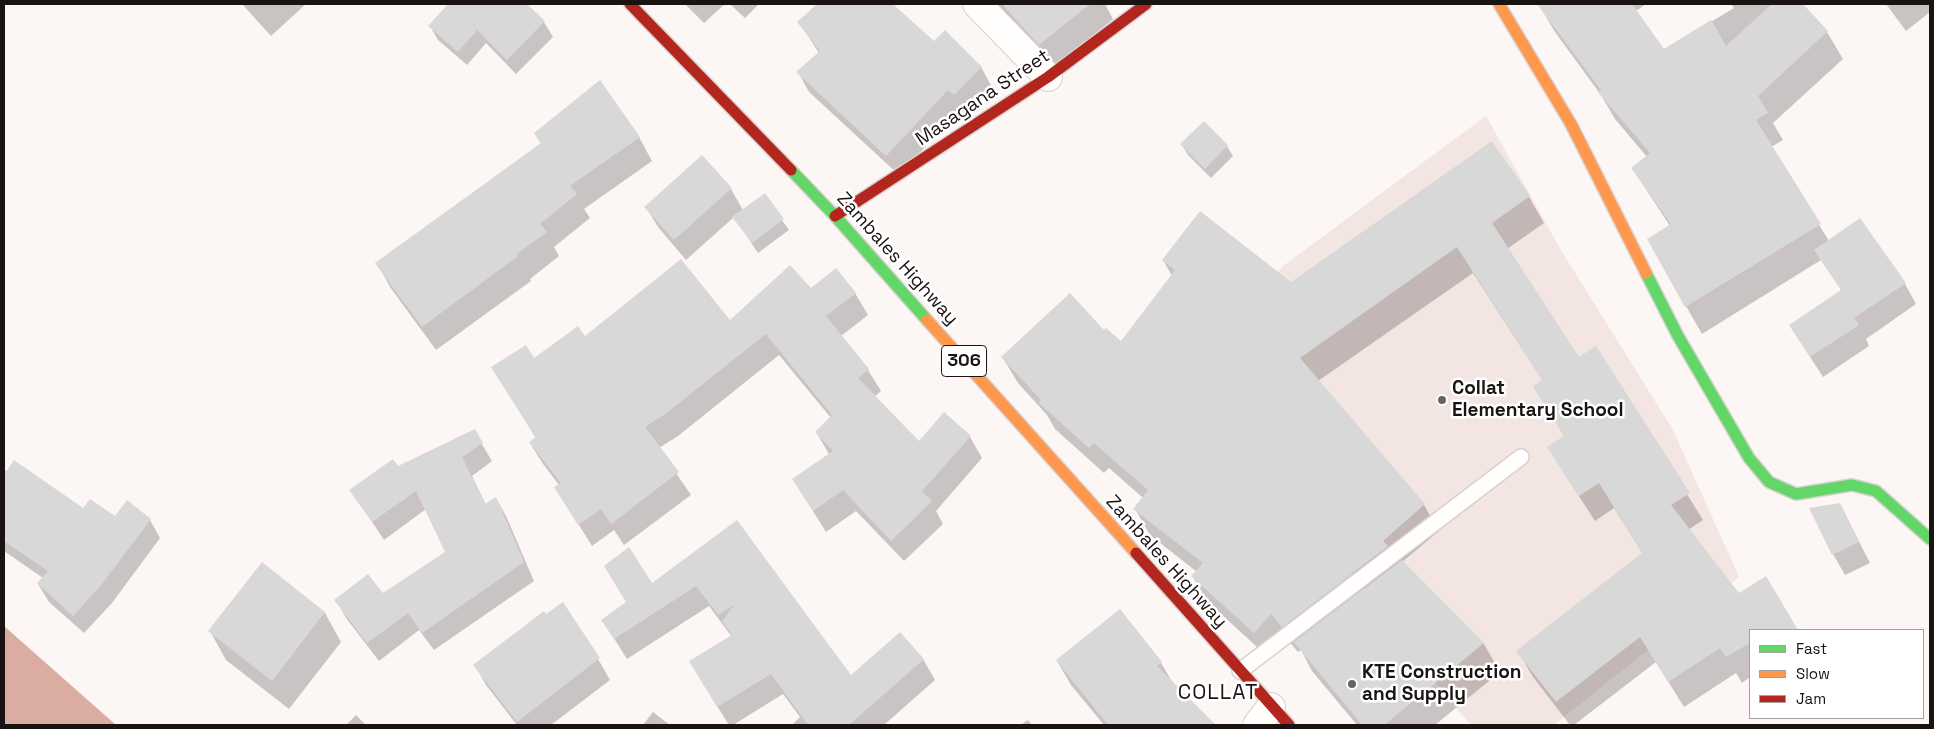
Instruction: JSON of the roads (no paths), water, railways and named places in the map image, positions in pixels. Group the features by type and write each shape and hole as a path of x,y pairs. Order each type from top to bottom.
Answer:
{"street":[{"name":"Zambales Highway","path":"630,4 835,216 1240,671 1272,719"},
{"path":"977,4 1048,77"},
{"name":"Masagana Street","path":"835,216 1048,77 1146,4"},
{"path":"1499,4 1572,124 1678,336 1749,458 1769,482 1796,494 1852,485 1876,491 1930,539"}],"lane":[{"path":"1240,671 1520,457"}],"place":[{"name":"Collat Elementary School","path":"1442,400"},
{"name":"KTE Construction and Supply","path":"1352,684"}],"district":[{"name":"COLLAT","path":"1218,693"}]}
